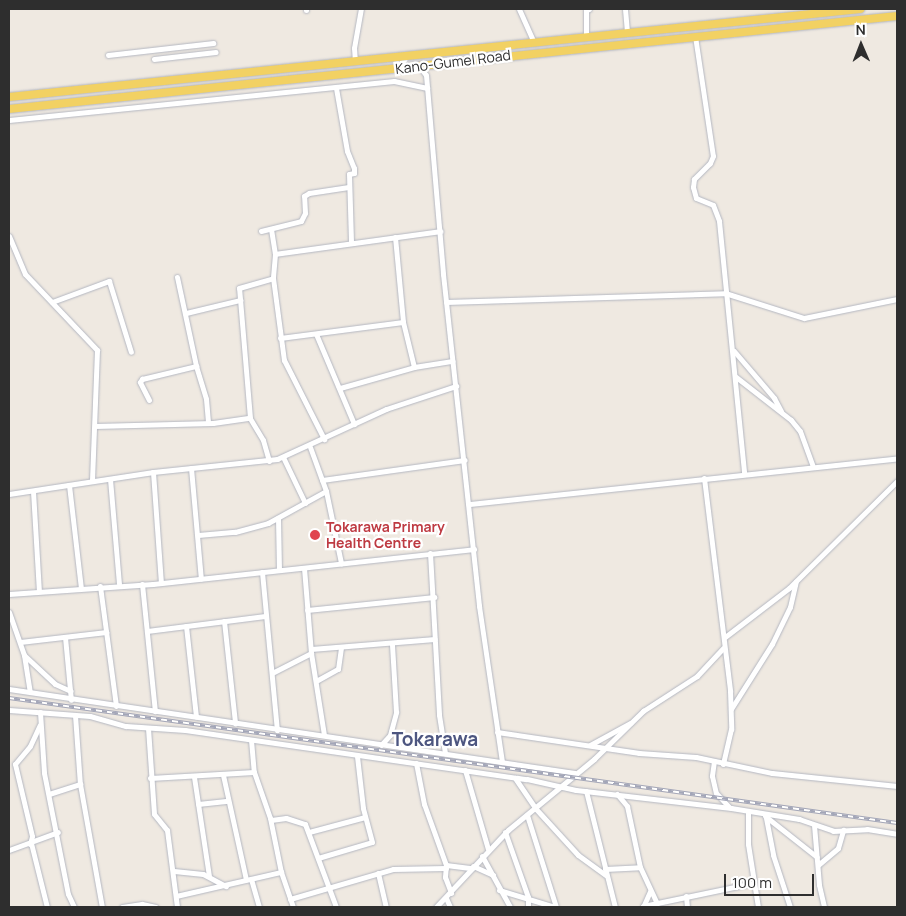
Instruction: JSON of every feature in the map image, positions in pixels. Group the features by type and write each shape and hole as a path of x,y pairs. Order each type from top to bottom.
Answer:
{"main road":[{"name":"Kano-Gumel Road","path":"9,97 168,82 586,37 604,40 627,33 860,9"},
{"name":"Kano-Gumel Road","path":"9,109 419,66 604,40 695,36 897,16"},
{"path":"168,82 168,93"}],"street":[{"path":"355,62 354,48 361,9"},
{"path":"519,9 534,43"},
{"path":"586,37 589,9"},
{"path":"625,9 627,33"},
{"path":"695,36 713,156 710,163 694,179 693,187 696,198 716,209 736,377 744,473"},
{"path":"108,55 214,43"},
{"path":"154,59 216,52"},
{"path":"419,66 426,75 446,302 474,549 502,762"},
{"path":"9,120 394,81 427,88"},
{"path":"336,88 347,151 354,168 354,173 349,174 350,242"},
{"path":"262,231 303,218 304,196 309,193 349,187"},
{"path":"271,229 275,254 273,278 280,338 288,369 324,439"},
{"path":"275,254 350,242 440,231"},
{"path":"9,236 25,274 97,350 92,481"},
{"path":"395,237 403,322 414,367"},
{"path":"177,277 196,366 206,399 208,423"},
{"path":"269,461 263,440 250,418 240,286 273,278"},
{"path":"52,302 109,281 131,352"},
{"path":"446,302 726,293 804,318 897,299"},
{"path":"186,313 240,300"},
{"path":"280,338 403,322"},
{"path":"316,334 354,424"},
{"path":"733,350 774,398 781,412"},
{"path":"340,388 414,367 453,361"},
{"path":"149,400 140,382 142,379 196,366"},
{"path":"736,377 781,412 800,431 813,466"},
{"path":"9,494 153,472 269,461 310,446 393,406 456,386"},
{"path":"95,426 208,423 250,418"},
{"path":"310,446 326,491 341,563"},
{"path":"283,457 305,503"},
{"path":"470,504 897,458"},
{"path":"322,480 465,460"},
{"path":"190,468 201,579"},
{"path":"153,472 161,584"},
{"path":"704,478 725,637 723,648 731,710 731,729 723,764"},
{"path":"110,479 119,584"},
{"path":"725,637 796,581 897,481"},
{"path":"69,485 80,588"},
{"path":"33,491 39,591"},
{"path":"198,535 235,532 278,518 326,491"},
{"path":"278,518 279,570"},
{"path":"9,594 119,584 161,584 474,549"},
{"path":"430,554 445,754"},
{"path":"304,568 311,651 324,735"},
{"path":"262,572 277,730"},
{"path":"731,710 772,644 790,607 796,581"},
{"path":"142,584 156,710"},
{"path":"100,586 116,706"},
{"path":"308,610 434,597"},
{"path":"9,612 24,655 30,691"},
{"path":"147,631 265,616"},
{"path":"224,621 236,724"},
{"path":"186,626 196,716"},
{"path":"20,642 106,632"},
{"path":"65,637 71,700"},
{"path":"272,673 311,651 435,639"},
{"path":"381,745 390,735 396,712 392,644"},
{"path":"316,681 338,669 341,647"},
{"path":"436,907 451,893 472,867 505,832 536,809 575,773 606,749 643,711 691,681 723,648"},
{"path":"24,655 56,684 71,691"},
{"path":"9,689 30,691 71,700 156,710 236,724 324,735 575,773"},
{"path":"9,710 75,715 148,728 251,740 465,770 515,778 559,788 731,808 765,816 799,819 820,829 867,829 897,834"},
{"path":"40,712 49,794 58,832 68,894 74,907"},
{"path":"75,715 80,784 102,907"},
{"path":"590,745 631,722"},
{"path":"40,724 30,746 15,764 32,836 31,843 47,907"},
{"path":"148,728 150,778 155,819 167,830 174,871 177,907"},
{"path":"497,732 606,749 714,761 723,764 897,786"},
{"path":"251,740 254,772 271,820 281,872 293,907"},
{"path":"318,858 372,842 365,817 356,756"},
{"path":"714,761 712,776 716,793 731,808"},
{"path":"416,763 424,804 446,866 451,893"},
{"path":"465,770 488,850"},
{"path":"150,778 194,777 254,772"},
{"path":"222,775 226,801 249,880 259,907"},
{"path":"194,777 209,876"},
{"path":"515,778 536,809 578,855 606,872 640,867"},
{"path":"49,794 80,784"},
{"path":"586,791 615,907"},
{"path":"617,794 627,806 640,867 657,903"},
{"path":"198,804 226,801"},
{"path":"748,811 748,844 758,907"},
{"path":"527,815 556,907"},
{"path":"765,816 817,857"},
{"path":"765,816 772,856 790,907"},
{"path":"309,832 365,817"},
{"path":"271,820 286,818 299,821 309,832 336,907"},
{"path":"814,825 819,885 824,907"},
{"path":"818,865 838,848 843,830"},
{"path":"9,850 58,832"},
{"path":"505,832 528,897 528,907"},
{"path":"482,856 510,907"},
{"path":"290,899 378,873 412,867 472,867 493,876"},
{"path":"174,871 209,876 226,886"},
{"path":"176,896 281,872"},
{"path":"378,873 384,907"},
{"path":"643,907 686,896 754,883"},
{"path":"499,890 528,897 556,907"},
{"path":"643,907 650,891"},
{"path":"686,896 687,907"},
{"path":"446,898 450,907"},
{"path":"122,907 142,904 156,907"}],"railway":[{"path":"9,698 897,823"}],"place":[{"name":"Tokarawa Primary Health Centre","path":"315,535"}],"district":[{"name":"Tokarawa","path":"435,740"}]}
